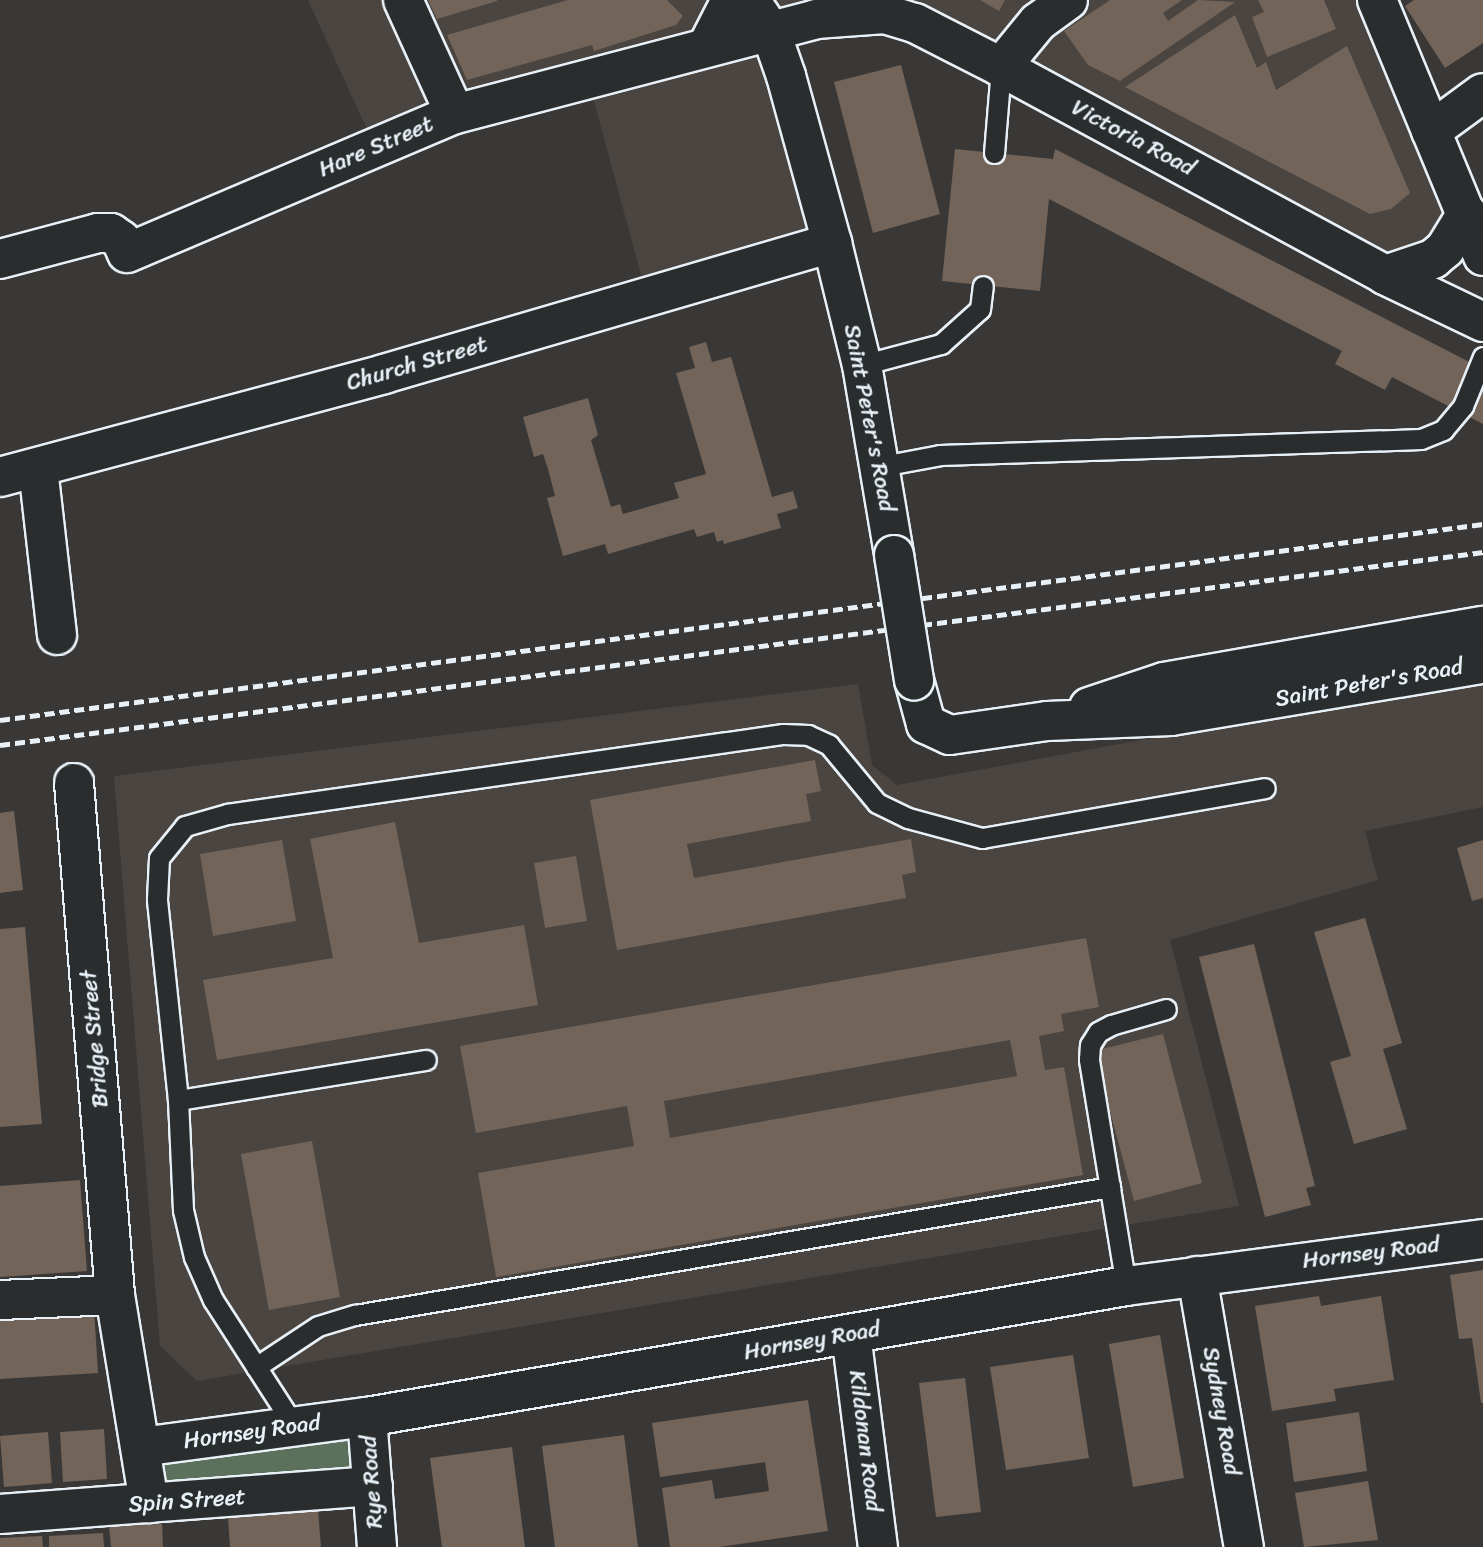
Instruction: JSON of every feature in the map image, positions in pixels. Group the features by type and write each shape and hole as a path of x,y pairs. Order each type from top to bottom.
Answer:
{"street":[{"path":"403,0 455,114"},
{"path":"707,47 731,0"},
{"path":"1001,67 1029,31 1068,0"},
{"path":"1377,0 1483,256"},
{"name":"Victoria Road","path":"760,15 885,14 915,23 1385,275 1483,322"},
{"name":"Hare Street","path":"0,259 98,233 111,233 121,240 127,253 455,114 707,47 760,15"},
{"name":"Saint Peter's Road","path":"760,15 832,243 862,365 881,466 918,708 926,724 936,730 962,734 1047,721 1171,716 1483,664"},
{"path":"1431,131 1483,93"},
{"path":"1385,275 1433,259 1445,249 1467,213"},
{"name":"Church Street","path":"0,477 384,374 832,243"},
{"path":"38,468 57,635"},
{"name":"Saint Peter's Road","path":"1047,721 1164,682 1483,626"},
{"name":"Bridge Street","path":"74,783 115,1295 149,1503"},
{"name":"Hornsey Road","path":"141,1447 367,1417 1126,1286 1483,1239"},
{"name":"Sydney Road","path":"1197,1276 1244,1547"},
{"path":"0,1300 115,1295"},
{"name":"Kildonan Road","path":"851,1334 878,1547"},
{"name":"Rye Road","path":"367,1417 376,1547"},
{"name":"Spin Street","path":"0,1514 373,1486"}],"lane":[{"path":"994,153 1001,67"},
{"path":"862,365 941,344 980,309 983,286"},
{"path":"881,466 940,455 1422,439 1443,430 1463,406 1483,356"},
{"path":"295,1427 213,1300 194,1257 183,1210 178,1100 157,899 159,858 184,826 227,814 783,734 808,736 828,745 877,803 908,818 982,838 1265,788"},
{"path":"1126,1286 1088,1059 1090,1045 1098,1032 1111,1025 1166,1009"},
{"path":"178,1100 426,1060"},
{"path":"256,1367 318,1326 355,1315 1110,1187"}],"shaded area":[{"path":"308,0 1377,0 1467,213 1385,275 915,23 770,30 832,243 647,297 588,79 375,147"},
{"path":"1483,677 1483,807 1365,831 1378,880 1170,940 1239,1206 197,1381 160,1346 114,776 858,684 872,765 897,785"}],"green space":[{"path":"367,1417 373,1486 149,1503 141,1447"}],"building":[{"path":"428,0 497,0 497,1 437,19"},
{"path":"568,0 667,0 683,16 676,25 594,51 592,45 467,80 447,35"},
{"path":"980,0 1005,0 999,11"},
{"path":"1110,0 1182,0 1163,13 1168,21 1198,0 1235,2 1120,81 1088,65 1064,31"},
{"path":"1258,0 1324,0 1336,29 1267,57 1252,17 1264,12"},
{"path":"1414,0 1483,0 1483,43 1445,68 1405,6"},
{"path":"1235,15 1257,68 1266,62 1276,90 1347,46 1410,193 1391,209 1370,214 1125,87"},
{"path":"901,65 940,214 873,233 834,82"},
{"path":"955,149 1053,159 1055,149 1483,369 1483,424 1392,377 1385,390 1335,364 1342,351 1049,199 1040,291 942,281"},
{"path":"706,342 712,362 731,357 772,497 793,491 798,508 777,514 781,528 724,544 723,540 717,542 714,532 697,537 694,529 608,554 605,544 563,556 547,498 555,496 548,469 543,454 534,457 523,417 588,398 598,435 591,440 611,507 620,504 623,514 679,498 674,483 706,474 676,373 695,368 689,347"},
{"path":"815,760 821,791 806,794 811,821 687,844 694,878 911,839 916,872 902,875 906,898 617,950 590,800"},
{"path":"14,811 23,890 0,893 0,813"},
{"path":"395,822 419,943 524,925 538,1005 217,1060 203,980 333,958 310,839"},
{"path":"282,840 296,921 213,936 200,854"},
{"path":"1483,840 1483,898 1472,901 1457,848"},
{"path":"576,856 587,921 545,928 534,863"},
{"path":"1365,918 1402,1043 1383,1049 1407,1129 1354,1144 1330,1062 1351,1056 1314,932"},
{"path":"25,927 42,1124 0,1127 0,929"},
{"path":"1086,938 1099,1007 1061,1014 1064,1031 1039,1036 1045,1070 1064,1067 1083,1175 496,1277 478,1173 634,1146 627,1106 476,1133 460,1046","holes":["1010,1040 1017,1076 670,1138 664,1101"]},
{"path":"1254,944 1315,1186 1306,1188 1311,1205 1265,1217 1199,957"},
{"path":"1163,1034 1202,1183 1134,1201 1094,1051"},
{"path":"312,1141 340,1297 269,1310 241,1154"},
{"path":"80,1180 87,1271 0,1277 0,1186"},
{"path":"1483,1270 1481,1403 1472,1338 1459,1339 1450,1275"},
{"path":"1319,1296 1321,1306 1381,1296 1394,1380 1334,1389 1336,1401 1272,1411 1255,1306"},
{"path":"94,1309 98,1373 0,1379 0,1316"},
{"path":"1160,1335 1184,1478 1133,1487 1109,1344"},
{"path":"1073,1355 1089,1458 1006,1470 990,1367"},
{"path":"965,1378 981,1512 936,1517 919,1383"},
{"path":"808,1400 828,1531 719,1547 670,1547 662,1488 712,1480 715,1499 769,1491 765,1462 660,1477 652,1423"},
{"path":"1359,1412 1367,1471 1294,1482 1286,1423"},
{"path":"104,1429 107,1479 63,1482 60,1432"},
{"path":"48,1432 52,1483 4,1487 0,1436"},
{"path":"624,1435 638,1547 555,1547 542,1446"},
{"path":"512,1447 525,1547 442,1547 430,1458"},
{"path":"1368,1481 1378,1540 1304,1547 1295,1493"},
{"path":"318,1510 321,1547 230,1547 228,1517"},
{"path":"162,1524 163,1547 111,1547 109,1526"},
{"path":"103,1533 104,1547 49,1547 49,1536"},
{"path":"42,1536 43,1547 0,1547 0,1538"}],"railway":[{"path":"0,720 1483,524"},
{"path":"0,745 1483,552"}]}
